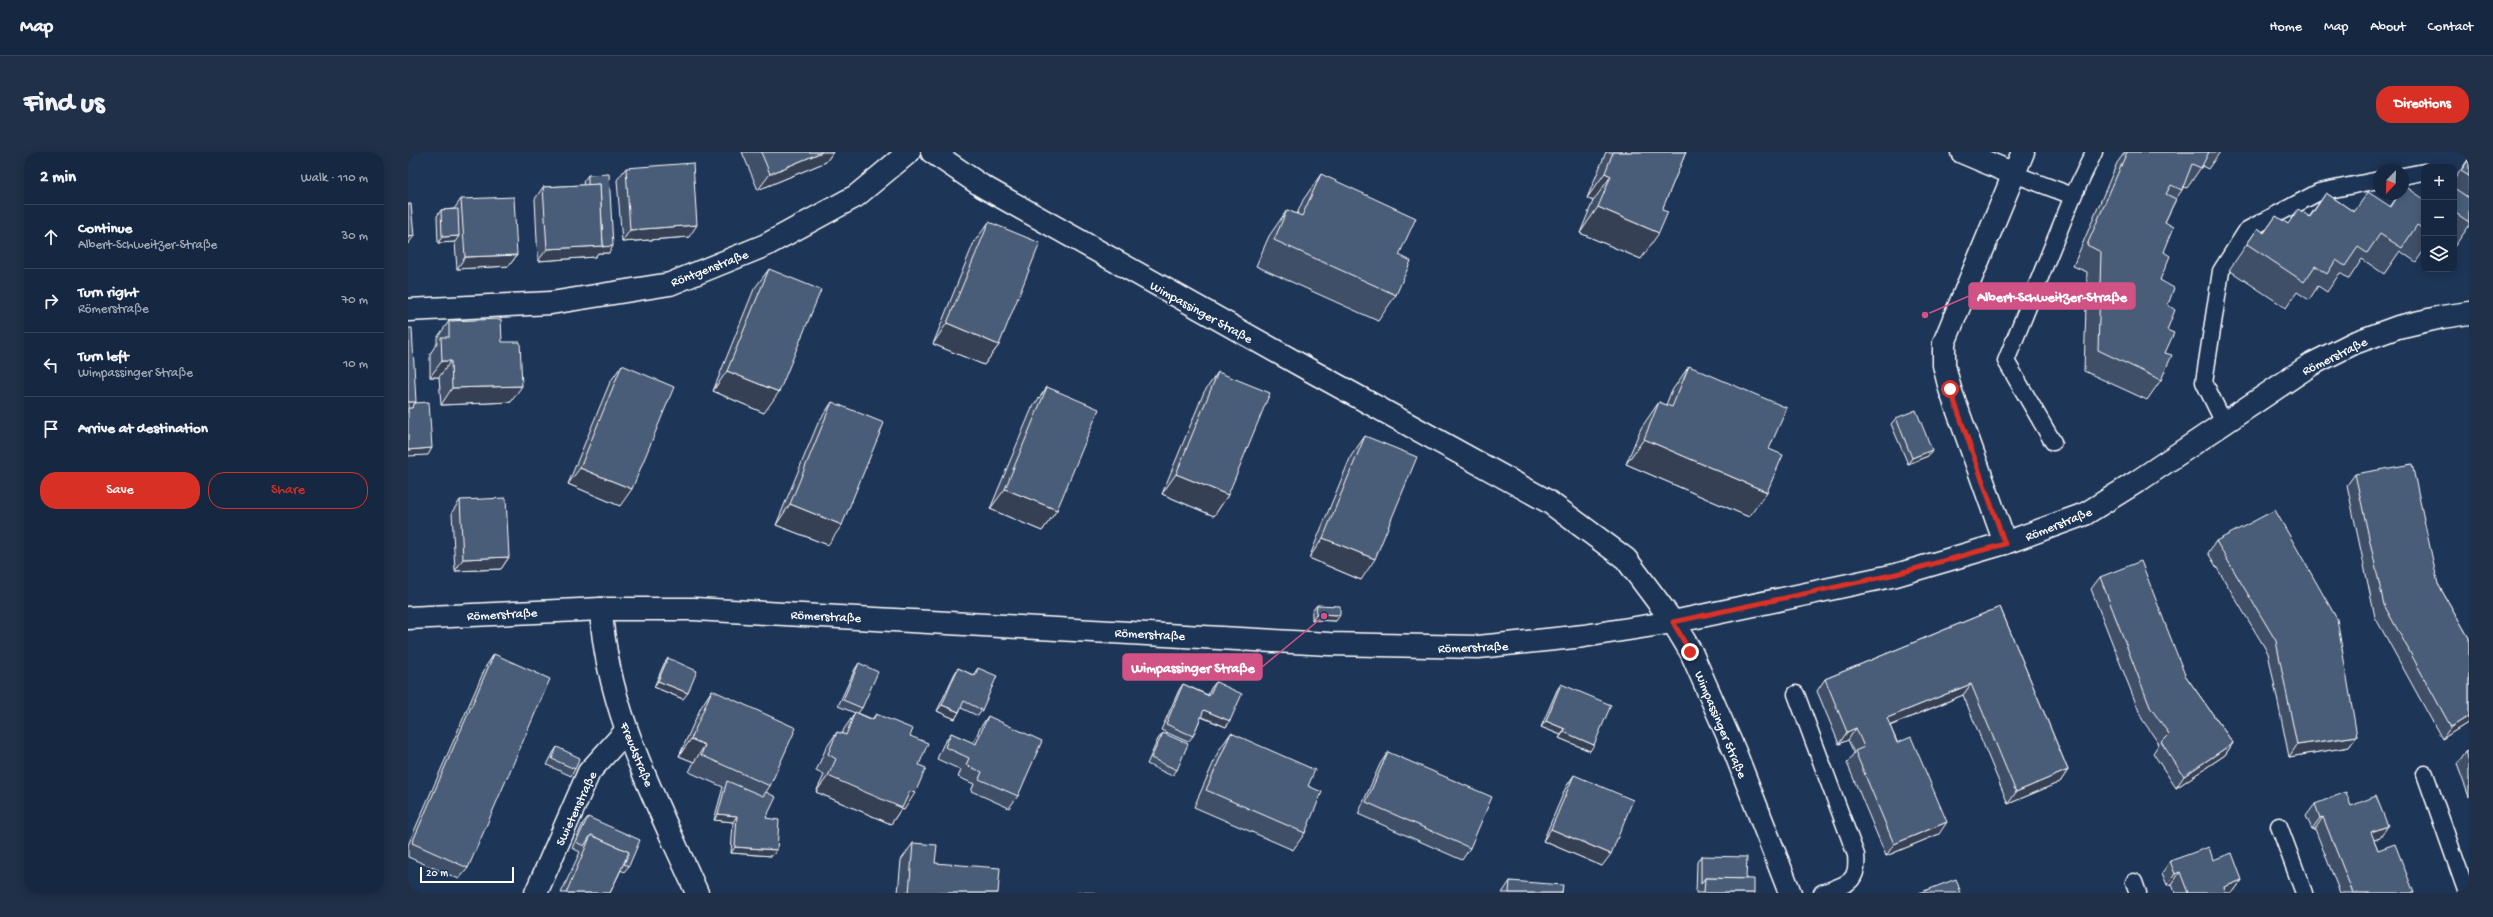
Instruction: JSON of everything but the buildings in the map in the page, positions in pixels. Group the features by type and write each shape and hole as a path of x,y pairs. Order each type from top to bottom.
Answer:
{"street":[{"name":"Röntgenstraße","path":"408,310 551,303 670,284 766,245 849,200 910,152"},
{"name":"Wimpassinger Straße","path":"932,152 982,186 1185,301 1549,502 1626,559 1673,622 1690,652 1735,752 1790,893"},
{"path":"1962,152 2014,174"},
{"path":"2005,544 1950,389 1944,365 1944,343 2023,152"},
{"name":"Römerstraße","path":"408,618 601,609 694,609 792,612 1321,644 1478,647 1584,636 1673,622 1896,574 2005,544 2086,514 2312,364 2354,343 2398,327 2442,317 2469,313"},
{"name":"Freudstraße","path":"601,609 602,637 626,731 697,893"},
{"name":"Swietenstraße","path":"536,893 589,772 626,731"}],"lane":[{"path":"2053,442 2006,361 2073,196 2094,152"},
{"path":"2409,175 2421,173"},
{"path":"2014,174 2073,196"},
{"path":"2224,423 2204,382 2221,271 2247,230 2319,192 2373,181"},
{"path":"1796,694 1856,855 1858,870 1855,877 1847,883 1822,893"},
{"path":"2425,774 2467,893"},
{"path":"2279,826 2304,893"}],"place":[{"name":"Albert-Schweitzer-Straße","path":"1925,315"},
{"name":"Wimpassinger Straße","path":"1324,616"}],"route":[{"path":"1690,652 1673,622 1896,574 2005,544 1950,389"}]}
